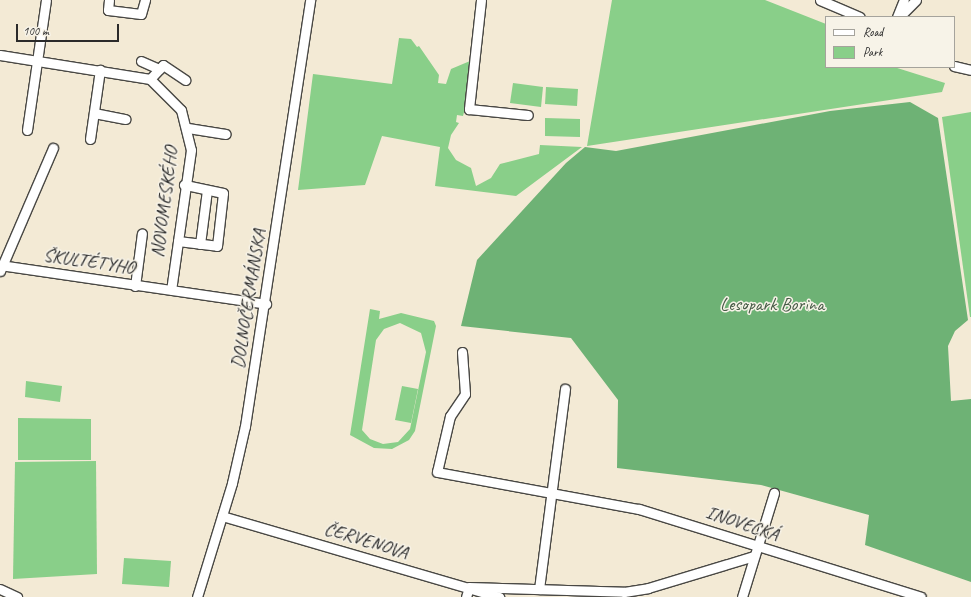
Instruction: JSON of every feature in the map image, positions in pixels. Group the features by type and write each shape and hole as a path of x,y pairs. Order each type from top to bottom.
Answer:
{"street":[{"path":"27,130 36,60 46,0"},
{"path":"110,0 108,10 141,14 145,0"},
{"name":"DOLNOČERMÁNSKA","path":"197,597 222,516 245,426 266,304 310,0"},
{"path":"481,0 469,109 528,115"},
{"path":"820,0 859,16"},
{"path":"898,16 904,0"},
{"path":"899,16 916,0"},
{"path":"0,55 150,79 163,65 185,80"},
{"path":"141,61 159,69"},
{"path":"955,66 971,70"},
{"path":"90,139 100,70"},
{"name":"NOVOMESKÉHO","path":"150,79 181,110 188,128 191,150 184,186 171,290"},
{"path":"94,113 125,119"},
{"path":"188,128 226,134"},
{"name":"ŠKULTÉTYHO","path":"53,148 1,267 266,304"},
{"path":"178,241 217,246 223,193 184,186"},
{"path":"200,244 207,190"},
{"name":"NOVOMESKÉHO","path":"135,286 142,233"},
{"name":"INOVECKÁ","path":"462,352 465,394 450,416 437,472 549,495 639,509 755,551 921,597"},
{"path":"539,589 549,495 565,388"},
{"path":"742,597 774,493"},
{"name":"ČERVENOVA","path":"222,516 443,583 469,587 499,597"},
{"path":"466,597 469,587 636,590 755,551"},
{"path":"0,589 17,597"}],"green space":[{"path":"612,0 765,0 825,24 825,68 897,68 945,83 942,92 587,146"},
{"path":"399,38 411,39 417,47 419,46 439,75 438,83 446,84 451,69 470,61 463,116 457,115 456,122 459,123 451,135 448,148 456,160 471,168 476,186 491,178 500,164 539,154 540,145 582,147 516,196 435,186 440,147 382,136 365,185 298,190 313,74 392,84"},
{"path":"513,83 543,87 541,107 510,103"},
{"path":"546,87 578,89 577,106 545,104"},
{"name":"Lesopark Borina","path":"910,102 938,118 968,320 955,331 948,346 951,401 971,399 971,582 865,545 869,515 761,485 617,468 618,400 571,338 461,326 477,260 566,163 585,147 616,151 830,111"},
{"path":"971,112 971,317 970,317 942,117"},
{"path":"545,118 580,119 580,137 545,136"},
{"path":"370,309 380,311 379,319 401,313 434,321 436,326 415,431 409,440 392,449 374,448 350,435","holes":["400,323 421,333 426,352 410,429 398,442 383,444 370,439 362,430 376,340 384,329"]},
{"path":"26,381 62,386 60,402 25,397"},
{"path":"402,386 418,389 411,423 395,420"},
{"path":"18,418 91,419 91,460 18,460"},
{"path":"96,461 97,574 13,579 15,462"},
{"path":"124,558 171,561 169,587 122,584"}]}
